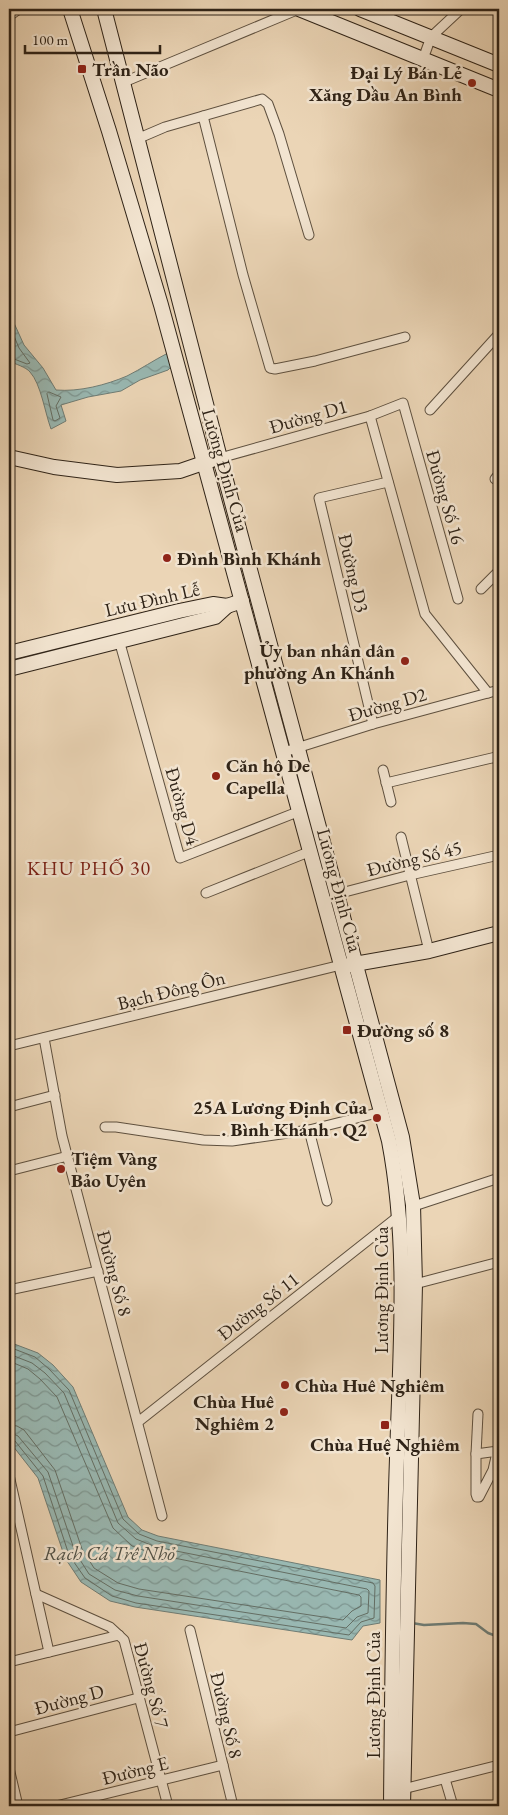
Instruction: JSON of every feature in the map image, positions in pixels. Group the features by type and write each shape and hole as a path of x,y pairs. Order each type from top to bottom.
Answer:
{"main road":[{"name":"Lương Định Của","path":"70,9 161,305 389,1141 396,1179 402,1287 394,1530 403,1806"},
{"name":"Lương Định Của","path":"104,9 124,82 136,139 220,458 402,1137 413,1205 415,1284 409,1529 391,1806"},
{"path":"299,9 499,90"},
{"path":"360,9 499,64"},
{"path":"109,131 131,117"},
{"path":"9,457 54,467 117,475 180,471 220,458"},
{"path":"227,606 242,601"},
{"name":"Lưu Đình Lễ","path":"9,653 179,611 212,604 227,606"},
{"name":"Lưu Đình Lễ","path":"9,669 215,617 227,606"},
{"path":"341,965 428,951 499,933"}],"street":[{"path":"9,16 19,9"},
{"path":"124,82 299,9"},
{"path":"424,59 432,37 461,9"},
{"path":"136,139 165,127 262,99 268,104 279,134 308,235"},
{"path":"203,116 243,275 270,368 275,369 315,361 405,337"},
{"path":"430,410 499,334"},
{"name":"Đường D1","path":"220,458 370,416 404,404"},
{"name":"Đường Số 16","path":"404,404 458,599"},
{"path":"370,416 426,614 488,693"},
{"name":"Đường D3","path":"373,724 319,498 388,482"},
{"path":"481,588 499,571"},
{"name":"Đường D4","path":"119,640 180,858 300,811"},
{"name":"Đường D2","path":"284,752 373,724 499,690"},
{"path":"386,783 496,757 499,764"},
{"path":"382,770 391,802"},
{"path":"401,837 428,951"},
{"path":"206,894 311,850"},
{"name":"Đường Số 45","path":"337,894 499,855"},
{"name":"Bạch Đông Ôn","path":"9,1046 341,965"},
{"name":"Đường Số 8","path":"44,1038 54,1095 68,1156 162,1516"},
{"path":"9,1107 54,1095"},
{"path":"105,1127 232,1142 309,1130 381,1112"},
{"path":"309,1130 327,1201"},
{"path":"9,1171 68,1156"},
{"path":"413,1205 499,1178"},
{"name":"Đường Số 11","path":"138,1422 413,1205"},
{"path":"415,1284 499,1262"},
{"path":"9,1290 98,1271"},
{"path":"476,1454 498,1447 493,1470 479,1497 476,1494 476,1454 478,1414"},
{"path":"9,1475 49,1652"},
{"name":"Đường Số 7","path":"36,1594 110,1627 124,1640 168,1806"},
{"name":"Đường Số 8","path":"190,1630 233,1806"},
{"path":"9,1662 119,1635"},
{"name":"Đường D","path":"9,1732 138,1698"},
{"name":"Đường E","path":"56,1806 92,1802 162,1780 222,1765"},
{"path":"403,1789 499,1765"},
{"path":"9,1768 18,1806"},
{"path":"445,1780 453,1806"}],"water":[{"path":"9,312 24,345 43,368 56,390 83,389 110,382 127,376 168,353 172,366 168,370 140,380 121,391 88,397 61,405 66,421 51,429 34,377 26,369 9,361"},
{"name":"Rạch Cá Trê Nhỏ","path":"9,1342 38,1353 53,1365 73,1387 128,1517 142,1530 158,1536 380,1580 380,1623 363,1626 352,1640 135,1607 110,1601 81,1582 65,1558 38,1478 9,1441"}],"waterway":[{"name":"Rạch Cá Trê Nhỏ","path":"412,1623 424,1625 476,1624 488,1633 499,1637"}],"place":[{"name":"Trần Não","path":"82,69"},
{"name":"Đại Lý Bán Lẻ Xăng Dầu An Bình","path":"472,83"},
{"name":"Đình Bình Khánh","path":"167,558"},
{"name":"Ủy ban nhân dân phường An Khánh","path":"405,661"},
{"name":"Căn hộ De Capella","path":"216,776"},
{"name":"Đường số 8","path":"347,1030"},
{"name":"25A Lương Định Của . Bình Khánh . Q2","path":"377,1118"},
{"name":"Tiệm Vàng Bảo Uyên","path":"61,1169"},
{"name":"Chùa Huê Nghiêm","path":"285,1385"},
{"name":"Chùa Huê Nghiêm 2","path":"284,1412"},
{"name":"Chùa Huệ Nghiêm","path":"385,1425"}],"district":[{"name":"KHU PHỐ 30","path":"89,868"}]}
